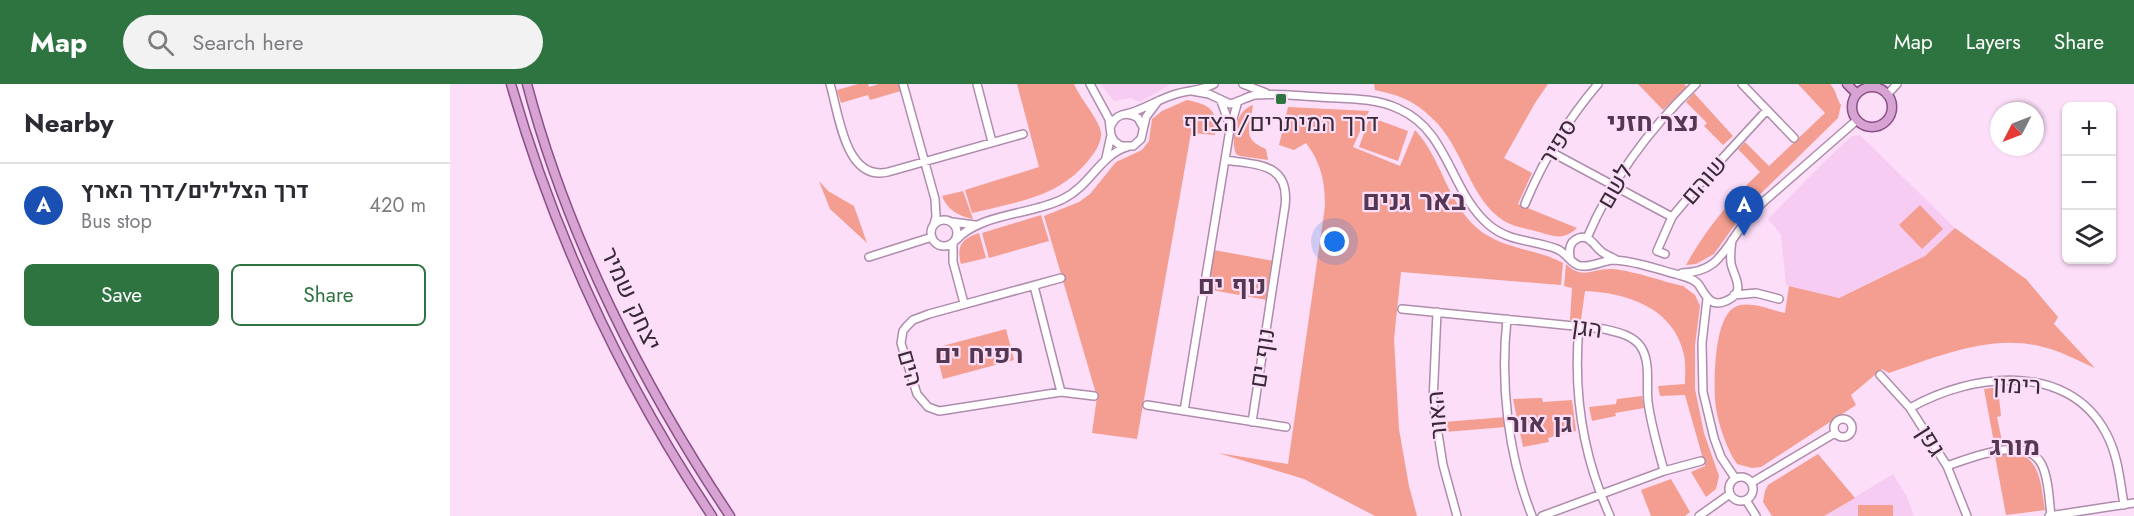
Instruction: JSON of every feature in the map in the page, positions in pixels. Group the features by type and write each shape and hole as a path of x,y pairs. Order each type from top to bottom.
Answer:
{"main road":[{"path":"1847,84 1857,94"},
{"name":"יצחק שמיר","path":"511,86 555,217 609,336 654,422 712,516"},
{"name":"יצחק שמיר","path":"528,86 577,229 622,330 683,441 730,516"},
{"path":"1869,88 1875,88 1887,95 1891,109 1885,122 1875,127 1868,127 1857,120 1852,104 1857,94 1869,88"}],"street":[{"path":"830,84 851,156 859,165 878,174 1023,134"},
{"path":"903,84 935,199 936,217 931,231 932,237 953,262"},
{"path":"977,84 992,142"},
{"path":"1090,84 1109,119 1110,132 1118,144 1127,147"},
{"path":"1106,158 1113,122 1124,114 1137,112 1178,93 1215,84 1216,94 1228,117 1230,129"},
{"path":"1243,84 1252,89 1277,95"},
{"path":"1184,411 1230,129 1244,91 1243,84"},
{"name":"ספיר","path":"1525,204 1551,152 1580,105 1598,84"},
{"name":"לשם","path":"1587,238 1627,163 1653,129 1696,84"},
{"path":"1742,84 1794,138"},
{"path":"1887,95 1897,84"},
{"path":"1192,91 1209,94 1230,104 1252,96 1277,95 1371,101 1391,105 1420,122 1436,140 1467,198 1488,224 1513,238 1550,247 1570,257 1579,266 1617,260"},
{"path":"1096,95 1110,109 1138,118 1143,129"},
{"path":"941,246 954,242 962,234 978,225 1064,199 1079,189 1106,158 1118,150 1138,143 1143,135 1146,117 1158,101"},
{"name":"שוהם","path":"1665,254 1657,250 1672,217 1767,110"},
{"path":"1700,286 1701,276 1762,203 1857,120"},
{"path":"1551,152 1672,217"},
{"name":"נוף ים","path":"1225,160 1263,166 1273,170 1281,177 1286,190 1252,422"},
{"path":"935,199 956,228 953,262 964,303"},
{"path":"934,224 941,220 978,225"},
{"path":"869,256 932,237"},
{"path":"1550,247 1582,237 1587,238 1602,252 1617,260 1690,278 1700,286 1707,299 1702,343 1704,392 1714,438 1721,457 1735,478"},
{"path":"1570,257 1569,250 1574,240"},
{"path":"1732,240 1733,270 1738,280 1756,293"},
{"path":"1589,266 1596,259 1596,246"},
{"path":"1673,273 1698,272 1710,266 1724,265 1733,270"},
{"name":"הים","path":"1061,278 964,303 913,320 903,332 902,348 917,394 923,403 939,411 1060,392 1094,396"},
{"path":"1707,299 1718,303 1729,300 1737,290 1738,280"},
{"path":"1034,286 1060,392"},
{"path":"1734,295 1756,293 1779,299"},
{"path":"1706,322 1718,303"},
{"name":"הגן","path":"1402,309 1579,326 1622,333 1640,345 1647,360 1647,398 1664,471"},
{"name":"האור","path":"1437,312 1433,402 1443,465 1457,516"},
{"path":"1507,319 1504,346 1509,422 1521,483 1532,516"},
{"path":"1579,326 1577,388 1581,427 1589,462 1610,516"},
{"name":"גפן","path":"1880,375 1910,408 1947,466 1967,516"},
{"name":"רימון","path":"1910,408 1948,392 2002,380 2038,382 2062,390 2092,412 2107,434 2118,469 2124,505"},
{"name":"נוף ים","path":"1147,405 1286,427"},
{"path":"1751,483 1834,433"},
{"path":"1947,466 1989,453 2016,449 2028,450 2038,457 2045,472 2050,516 2134,503"},
{"path":"1542,516 1664,471 1701,460"},
{"path":"1745,477 1751,483 1752,494 1746,500 1738,501 1730,494 1730,484 1735,478 1745,477"},
{"path":"1699,516 1730,494"},
{"path":"1746,500 1756,516"}],"shaded area":[{"path":"858,84 868,84 869,87 879,84 899,84 901,91 870,100 868,95 841,103 837,90"},
{"path":"1017,84 1074,84 1100,127 1100,142 1093,155 1079,171 1052,190 1022,201 972,213 965,190 1039,167"},
{"path":"1100,84 1171,84 1140,102 1131,98 1114,101"},
{"path":"1374,84 1548,84 1504,158 1532,173 1518,204 1577,228 1563,236 1555,236 1504,221 1483,201 1455,148 1438,124 1409,101 1375,90"},
{"path":"1638,84 1684,84 1687,87 1663,110"},
{"path":"1798,84 1830,84 1841,105 1838,118 1749,205 1714,254 1696,264 1686,265 1719,216 1760,172 1738,149 1745,142 1769,166 1825,113"},
{"path":"1694,93 1733,136 1723,145 1704,126 1707,123 1686,102"},
{"path":"1187,100 1202,104 1211,110 1215,120 1215,135 1191,133 1137,439 1092,433 1097,397 1044,216 1079,202 1090,194 1116,162 1142,150 1149,141 1152,119 1162,111"},
{"path":"1253,105 1249,126 1250,137 1266,149 1268,160 1240,156 1236,154 1234,148 1234,133 1239,119 1247,108"},
{"path":"1288,107 1369,111 1353,147 1400,166 1415,130 1432,154 1458,206 1477,228 1497,241 1542,254 1563,263 1561,285 1401,272 1394,339 1399,429 1417,516 1375,516 1304,479 1218,453 1288,464 1325,206 1321,173 1306,143 1294,150 1279,145"},
{"path":"1370,117 1408,131 1398,161 1359,147"},
{"path":"1860,135 1955,228 1925,256 1838,298 1786,285 1781,235 1768,219 1852,136"},
{"path":"819,181 828,191 854,206 867,243 830,209"},
{"path":"963,191 973,219 955,212 947,206 942,196"},
{"path":"1920,205 1943,229 1922,249 1899,225"},
{"path":"1041,215 1049,241 989,258 982,233"},
{"path":"1955,228 2026,279 2058,317 2054,324 2095,368 2050,349 2023,343 2004,343 1964,349 1889,373 1882,369 1851,395 1856,405 1761,467 1752,468 1737,464 1722,433 1715,399 1719,335 1728,313 1735,307 1747,305 1785,313 1789,286 1839,298 1925,256"},
{"path":"979,233 986,258 961,264 960,247 965,240"},
{"path":"1214,250 1274,261 1267,300 1206,289"},
{"path":"1566,264 1582,273 1610,269 1636,273 1683,286 1695,295 1700,306 1695,345 1695,389 1704,433 1719,476 1716,489 1706,497 1691,472 1705,466 1685,395 1660,396 1658,386 1685,384 1685,358 1679,339 1670,325 1647,306 1601,292 1585,291 1581,320 1570,320 1572,288 1564,286"},
{"path":"1006,329 1014,360 943,379 935,348"},
{"path":"1998,387 2001,416 1997,417 2003,446 1995,448 1984,389"},
{"path":"1642,396 1644,408 1615,413 1616,416 1592,421 1589,407 1616,404 1617,399"},
{"path":"1542,398 1543,402 1572,400 1576,431 1548,438 1549,442 1523,447 1513,399"},
{"path":"1505,417 1506,427 1445,432 1444,422"},
{"path":"2010,453 2028,459 2034,465 2038,473 2045,510 2006,515 1995,456"},
{"path":"1818,454 1855,498 1824,516 1772,516 1763,502 1768,485"},
{"path":"1893,474 1907,497 1914,516 1824,516"},
{"path":"1671,479 1690,512 1685,516 1651,516 1641,490"},
{"path":"1858,505 1893,505 1893,516 1858,516"}],"place":[{"name":"דרך המיתרים/הצדף","path":"1281,99"},
{"name":"דרך הצלילים/דרך הארץ","path":"1744,236"}],"district":[{"name":"נצר חזני","path":"1653,122"},
{"name":"באר גנים","path":"1414,201"},
{"name":"נוף ים","path":"1232,285"},
{"name":"רפיח ים","path":"979,354"},
{"name":"גן אור","path":"1540,423"},
{"name":"מורג","path":"2015,446"}]}
